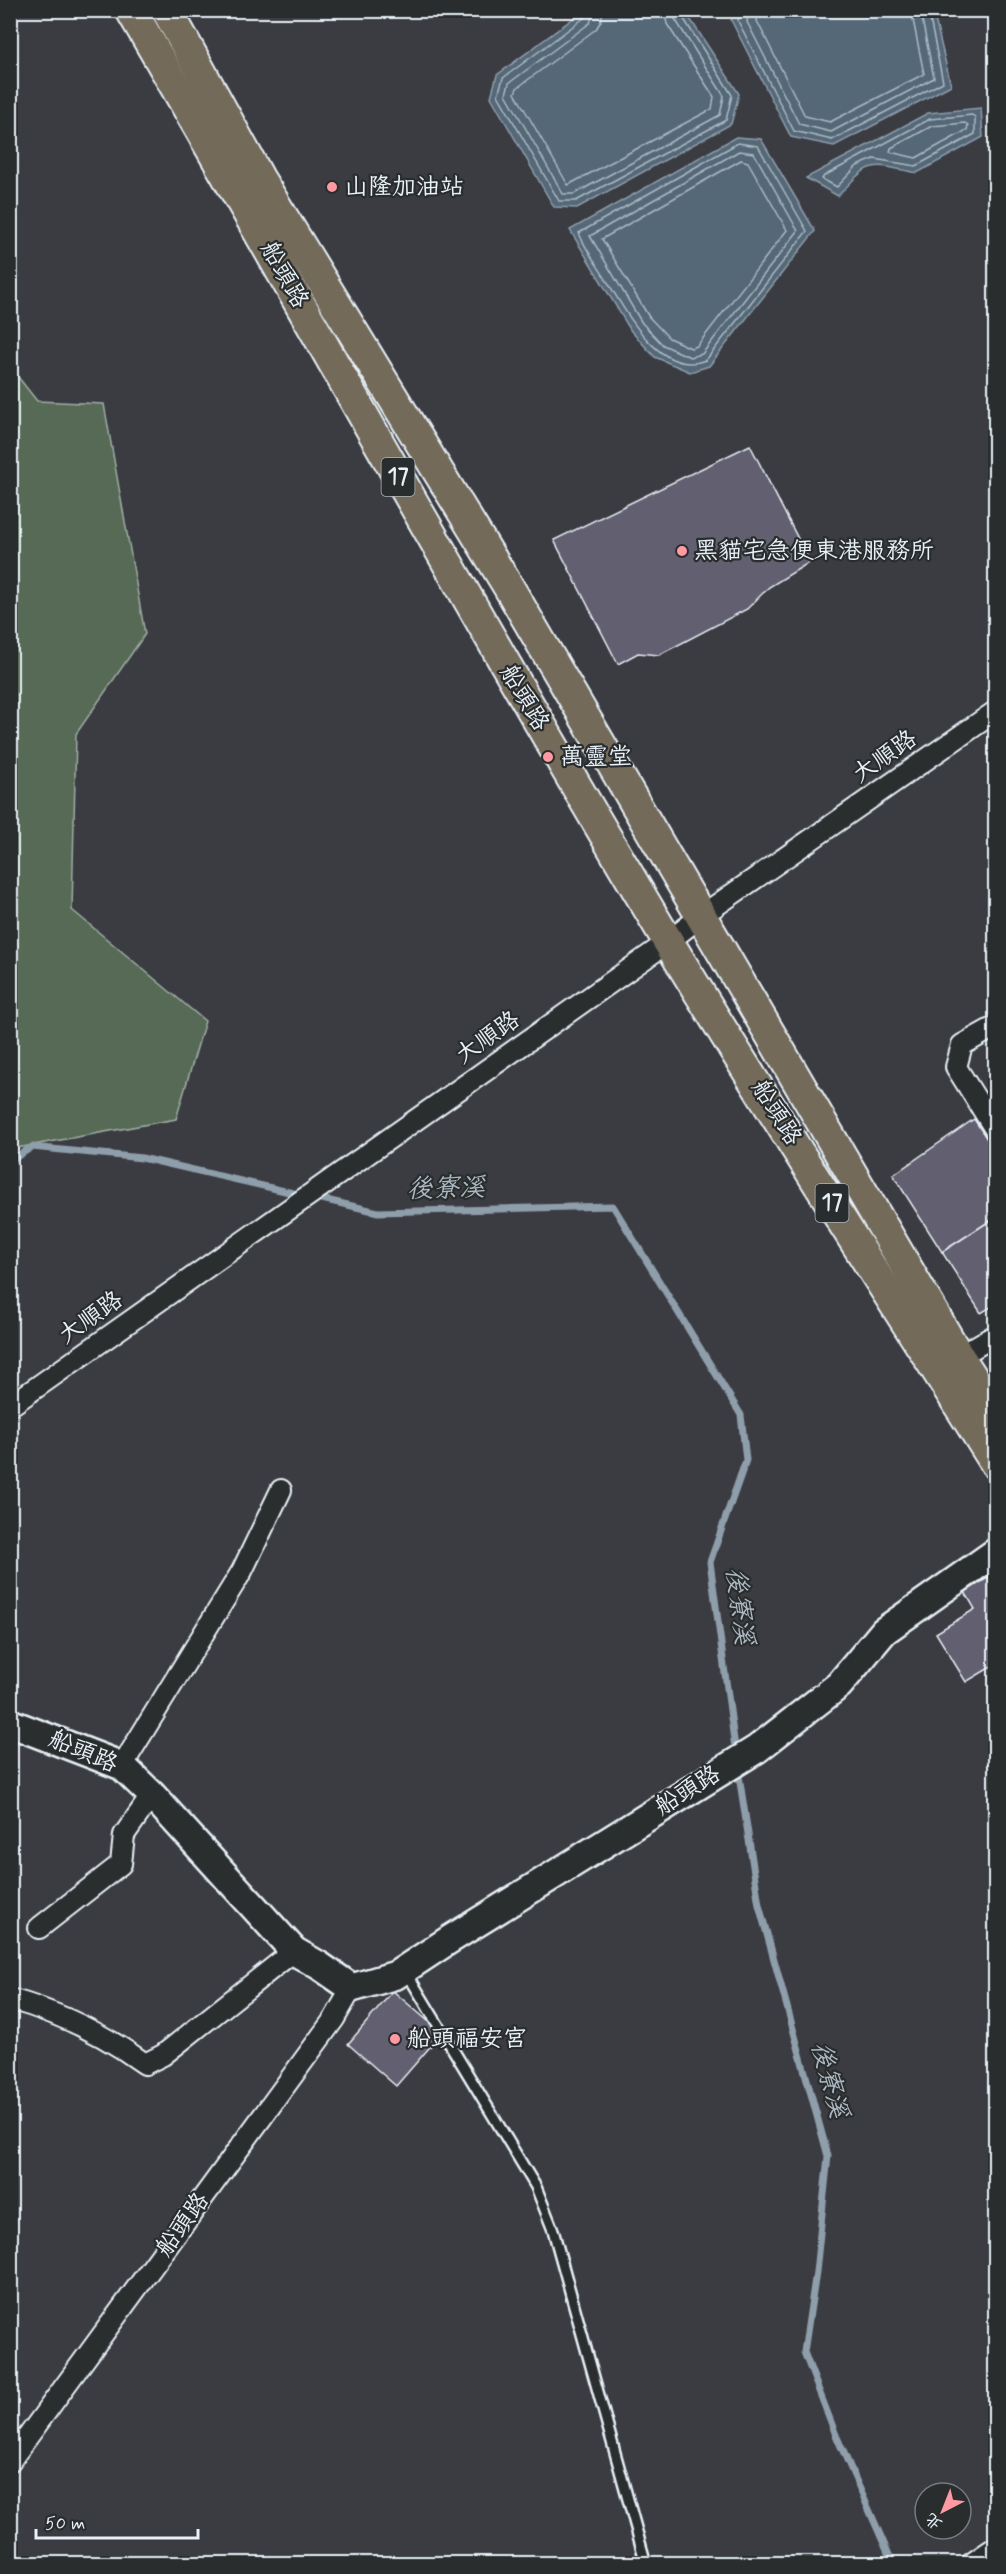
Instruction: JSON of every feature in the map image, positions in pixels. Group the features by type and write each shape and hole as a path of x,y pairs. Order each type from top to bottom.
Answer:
{"main road":[{"name":"船頭路","path":"130,10 248,186 508,586 701,916 947,1363 996,1464"},
{"name":"船頭路","path":"167,10 248,186 471,607 668,942 947,1363 996,1414"},
{"path":"471,607 508,586"}],"street":[{"name":"大順路","path":"10,1406 668,942 701,916 996,711"},
{"path":"996,1026 962,1045 956,1067 996,1131"},
{"path":"947,1363 996,1335"},
{"path":"122,1766 242,1571 281,1490"},
{"name":"船頭路","path":"10,2461 334,2019 352,1988 396,1975 405,1970 449,1940 757,1749 838,1685 884,1631 996,1552"},
{"name":"船頭路","path":"10,1722 122,1766 152,1795 294,1952 320,1966 352,1988"},
{"path":"39,1928 121,1864 124,1835 152,1795"},
{"path":"10,2000 63,2016 117,2044 145,2064 163,2055 294,1952"},
{"path":"970,2564 996,2547"}],"lane":[{"path":"405,1970 536,2187 553,2230 646,2564"}],"green space":[{"path":"11,368 37,401 104,404 145,634 76,734 72,910 205,1021 176,1119 11,1149"}],"water":[{"path":"583,11 685,11 739,94 731,124 577,208 554,207 491,97 497,75"},
{"path":"736,11 933,11 951,85 834,146 791,137 731,20"},
{"path":"981,108 983,137 917,173 889,167 872,167 858,175 838,196 806,178 928,113"},
{"path":"736,137 761,139 815,231 709,366 690,372 655,357 631,331 570,230"}],"building":[{"name":"黑貓宅急便東港服務所","path":"750,445 810,562 769,587 747,609 659,655 638,653 618,664 554,540"},
{"path":"974,1119 996,1153 996,1217 942,1252 893,1175"},
{"path":"996,1217 996,1304 981,1313 942,1252"},
{"path":"994,1574 996,1664 966,1682 936,1633 975,1609 965,1592"},
{"path":"996,1714 996,1728 989,1717"},
{"name":"船頭福安宮","path":"393,1991 442,2033 396,2086 348,2044"}],"waterway":[{"name":"後寮溪","path":"10,1161 32,1147 142,1158 302,1195"},
{"name":"後寮溪","path":"313,1197 378,1212 613,1206 741,1415 746,1460 710,1562 736,1755"},
{"name":"後寮溪","path":"738,1769 759,1905 828,2156 816,2272 804,2352 836,2435 893,2564"}],"place":[{"name":"山隆加油站","path":"332,187"},
{"name":"黑貓宅急便東港服務所","path":"682,551"},
{"name":"萬靈堂","path":"548,757"},
{"name":"船頭福安宮","path":"395,2039"}]}
